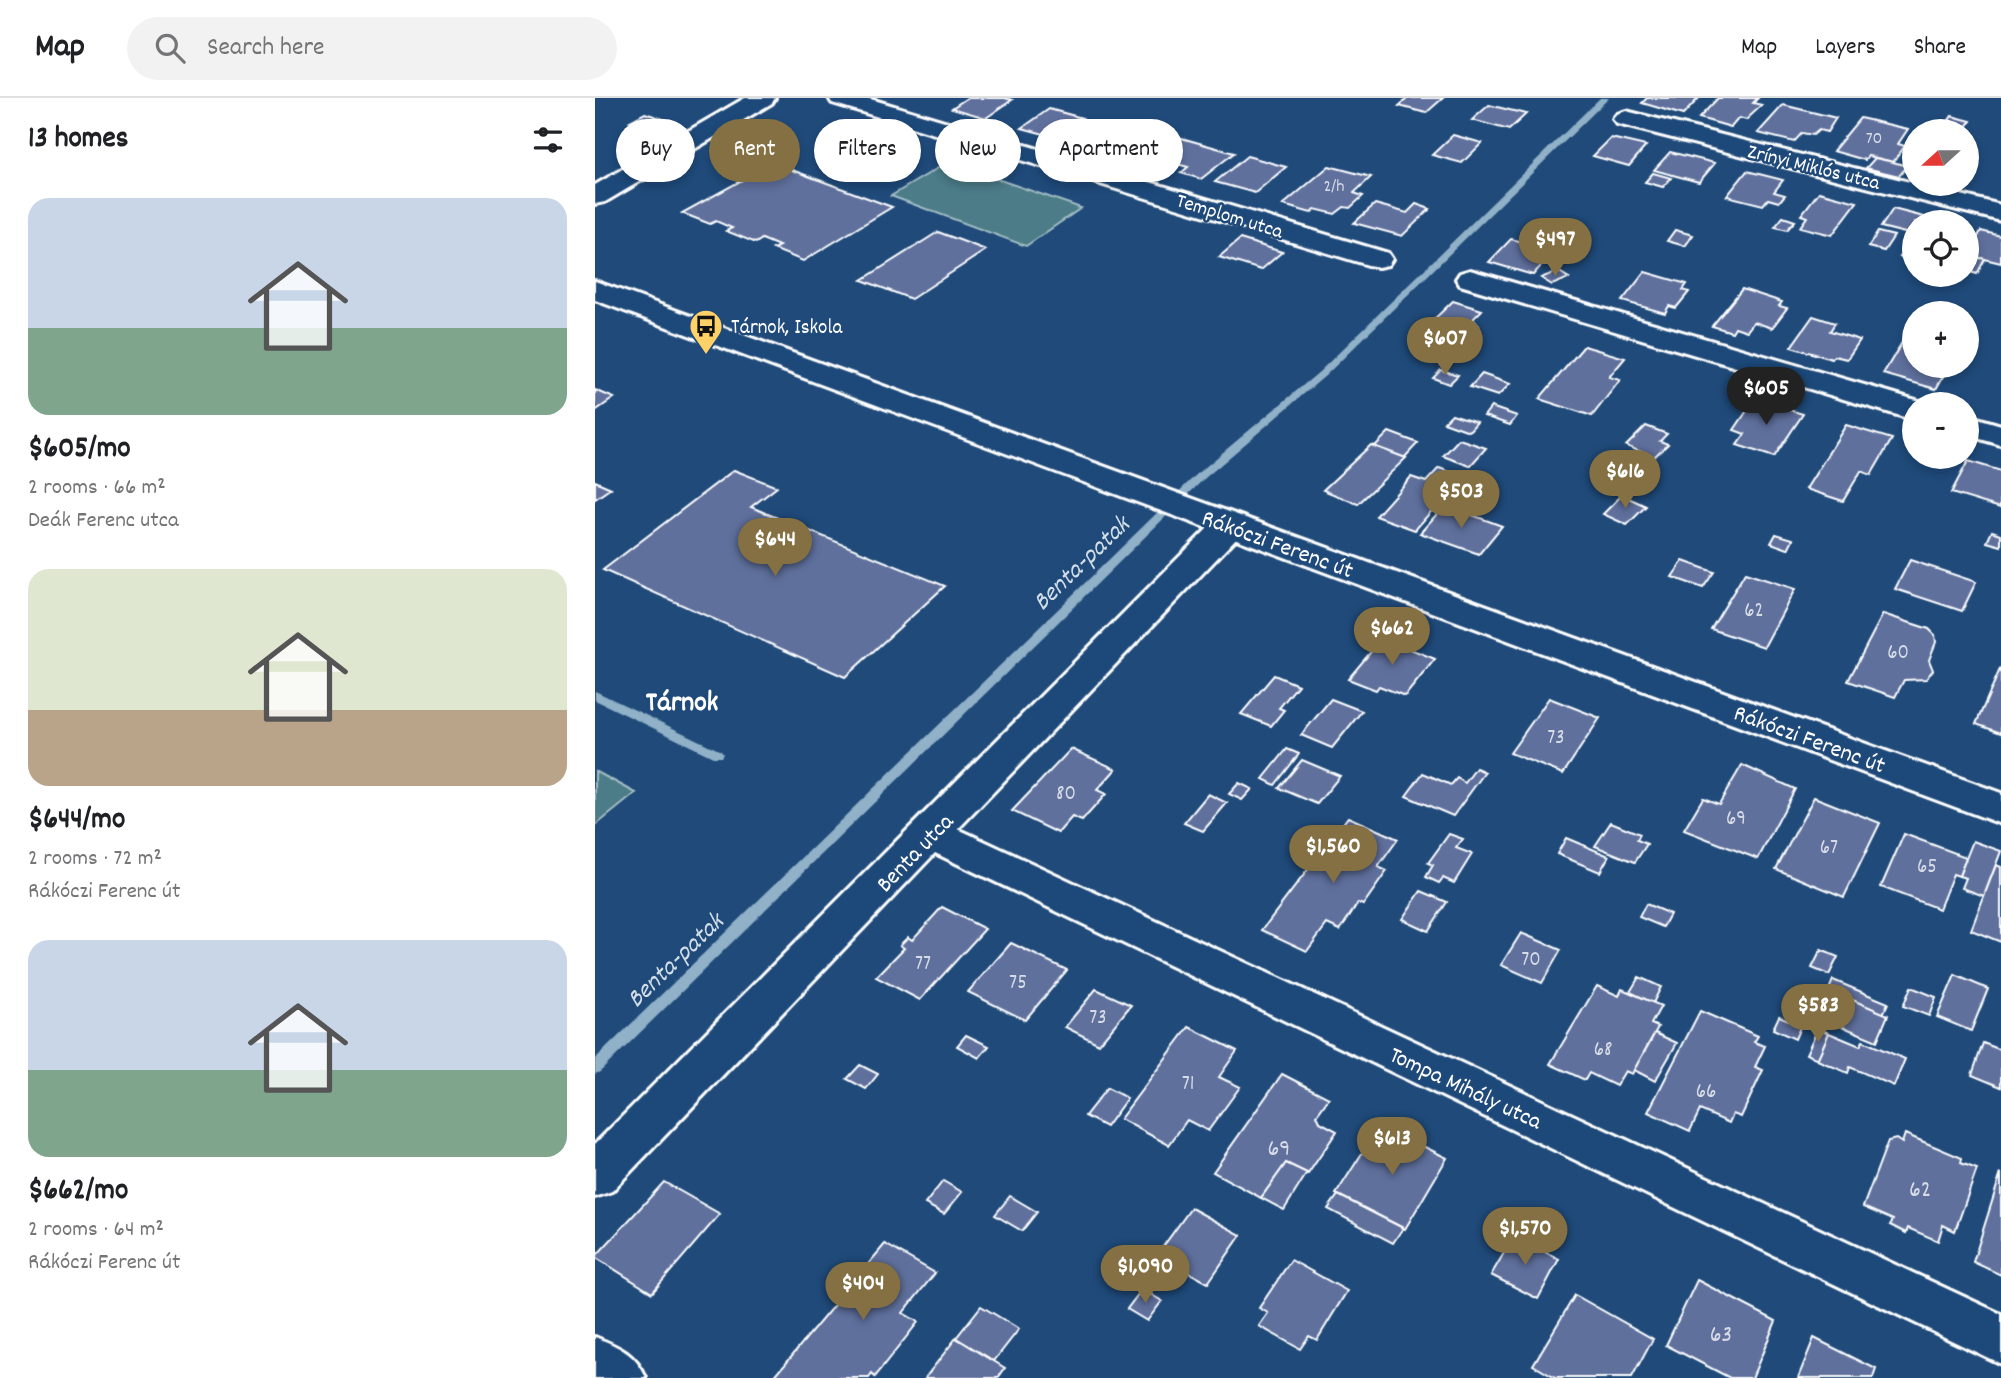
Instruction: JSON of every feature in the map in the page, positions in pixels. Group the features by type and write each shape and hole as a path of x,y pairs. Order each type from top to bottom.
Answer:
{"street":[{"path":"595,197 762,98"},
{"name":"Templom utca","path":"841,98 1378,259"},
{"name":"Zrínyi Miklós utca","path":"1626,119 2001,213"},
{"path":"1470,279 1902,406"},
{"name":"Rákóczi Ferenc út","path":"595,290 2001,808"},
{"path":"1979,429 2001,436"},
{"name":"Benta utca","path":"595,1176 1230,525"},
{"name":"Tompa Mihály utca","path":"931,834 2001,1340"},
{"path":"595,1362 620,1378"}],"green space":[{"path":"935,170 935,182 1006,182 1081,208 1026,246 891,196 914,182 921,182 921,178"},
{"path":"595,771 636,793 595,826"}],"building":[{"path":"967,98 1012,100 986,118 952,108"},
{"path":"1408,98 1443,98 1426,113 1399,106"},
{"path":"1647,98 1699,98 1683,115 1642,103"},
{"path":"1718,98 1758,98 1753,103 1762,105 1746,120 1739,118 1731,127 1699,118"},
{"path":"1489,105 1526,114 1509,130 1472,120"},
{"path":"1783,105 1836,118 1827,132 1819,130 1813,135 1802,133 1794,142 1758,133"},
{"path":"1049,109 1082,118 1035,119 1035,132 1022,128"},
{"path":"645,113 663,119 634,119"},
{"path":"1860,118 1902,128 1902,138 1898,144 1902,145 1902,150 1893,162 1868,156 1865,160 1833,151"},
{"path":"1453,135 1482,143 1462,163 1432,155"},
{"path":"1183,138 1234,153 1201,179 1183,174 1188,167 1183,166"},
{"path":"1611,138 1646,146 1629,166 1593,156"},
{"path":"1670,152 1715,163 1699,182 1654,170"},
{"path":"1247,156 1286,167 1255,193 1215,182"},
{"path":"1875,158 1902,165 1902,172 1899,176 1866,168"},
{"path":"1329,166 1371,177 1354,193 1363,196 1350,208 1344,207 1335,214 1315,209 1311,213 1283,205"},
{"path":"1747,171 1783,180 1774,192 1785,195 1779,202 1768,199 1763,205 1727,196"},
{"path":"800,173 814,178 814,182 824,182 892,207 803,261 773,249 779,246 762,239 756,243 726,231 732,228 716,221 710,224 682,213 738,182 800,182"},
{"path":"1653,173 1671,178 1663,187 1645,182"},
{"path":"1819,192 1857,202 1832,235 1800,227 1807,217 1801,215"},
{"path":"1375,204 1407,213 1416,204 1430,209 1402,236 1354,223"},
{"path":"1893,209 1902,211 1902,232 1881,227"},
{"path":"1783,217 1795,221 1787,230 1775,227"},
{"path":"1675,230 1693,235 1685,246 1667,241"},
{"path":"1981,231 2001,236 2001,263 1979,258"},
{"path":"938,232 986,250 911,299 862,280"},
{"path":"1878,232 1894,236 1884,251 1868,247"},
{"path":"1240,239 1282,252 1261,270 1219,257"},
{"path":"1511,239 1554,251 1533,275 1489,262"},
{"path":"1979,258 1985,259 1979,270"},
{"path":"1558,271 1569,278 1552,285 1541,278"},
{"path":"1645,272 1687,284 1683,290 1689,292 1676,308 1669,306 1665,313 1622,301"},
{"path":"1742,289 1782,302 1779,306 1787,308 1772,328 1754,322 1747,331 1735,327 1732,332 1712,326"},
{"path":"1453,301 1482,310 1473,319 1479,326 1475,330 1462,331 1455,337 1425,328"},
{"path":"1813,316 1835,323 1830,331 1860,340 1847,359 1834,356 1832,359 1791,347"},
{"path":"1902,343 1902,378 1942,378 1936,389 1883,374"},
{"path":"1584,346 1625,358 1609,377 1620,380 1592,416 1539,399"},
{"path":"1441,370 1458,375 1449,384 1433,378"},
{"path":"1482,374 1510,384 1498,396 1470,387"},
{"path":"595,390 614,398 595,411"},
{"path":"1755,399 1803,414 1774,457 1737,445 1745,434 1734,430"},
{"path":"1491,407 1517,416 1510,425 1484,416"},
{"path":"1452,414 1477,422 1469,431 1444,422"},
{"path":"1846,425 1892,439 1871,475 1861,471 1843,501 1806,489"},
{"path":"1646,426 1667,434 1660,441 1668,444 1654,457 1626,446"},
{"path":"1389,432 1418,443 1404,458 1374,447"},
{"path":"1459,439 1486,448 1470,466 1443,456"},
{"path":"1371,445 1406,458 1358,504 1323,490"},
{"path":"1979,464 2001,471 2000,508 1951,493 1964,469 1979,469"},
{"path":"1439,468 1462,476 1415,530 1376,516 1411,477 1426,482"},
{"path":"734,470 777,487 751,507 945,586 845,677 603,570"},
{"path":"595,481 611,488 595,499"},
{"path":"1622,495 1646,506 1627,525 1603,514"},
{"path":"1445,505 1502,526 1479,554 1420,533"},
{"path":"1992,531 2001,534 2001,546 1987,542"},
{"path":"1776,534 1793,539 1788,549 1771,543"},
{"path":"1910,560 1976,582 1962,611 1895,589"},
{"path":"1683,561 1714,572 1703,588 1672,577"},
{"path":"1745,573 1795,589 1764,647 1711,629"},
{"path":"1883,614 1929,629 1935,635 1936,642 1929,660 1933,670 1926,679 1904,680 1895,697 1848,681"},
{"path":"1385,635 1413,646 1410,649 1435,659 1405,696 1379,686 1376,690 1348,679"},
{"path":"2001,667 2001,733 1976,724"},
{"path":"1274,675 1298,685 1279,708 1284,710 1271,726 1241,714"},
{"path":"1549,698 1600,718 1563,774 1510,753"},
{"path":"1331,699 1362,711 1332,748 1301,735"},
{"path":"1071,749 1116,769 1097,790 1106,794 1082,821 1072,817 1058,833 1012,811"},
{"path":"1287,749 1299,754 1275,785 1263,779"},
{"path":"1302,760 1340,776 1317,804 1279,788"},
{"path":"1742,765 1795,789 1758,859 1684,830 1703,798 1719,804"},
{"path":"1476,768 1485,772 1453,816 1406,796 1423,773 1451,785 1457,778 1465,783"},
{"path":"1239,783 1252,789 1242,800 1229,794"},
{"path":"1208,794 1227,803 1203,831 1184,823"},
{"path":"1814,797 1880,823 1844,897 1776,869"},
{"path":"1348,817 1398,839 1378,867 1387,871 1363,905 1358,903 1340,930 1327,924 1307,951 1262,930"},
{"path":"1611,822 1640,834 1637,840 1647,844 1635,862 1595,846"},
{"path":"1449,834 1463,839 1456,848 1472,854 1454,883 1443,878 1439,883 1426,877 1433,865 1428,863"},
{"path":"1904,834 1966,857 1959,876 1953,874 1939,909 1881,887"},
{"path":"1566,838 1609,856 1600,872 1557,854"},
{"path":"1973,841 2001,851 1984,896 1962,888 1966,878 1959,876"},
{"path":"1996,865 2001,867 2001,942 1971,930"},
{"path":"1421,891 1447,902 1428,931 1402,919"},
{"path":"1646,904 1670,914 1663,927 1639,917"},
{"path":"942,907 985,929 920,1000 876,977 904,948 900,945 908,937 912,940"},
{"path":"1521,933 1561,950 1542,983 1501,965"},
{"path":"1011,943 1067,970 1025,1020 968,992"},
{"path":"1821,950 1838,957 1829,975 1812,968"},
{"path":"1955,975 1988,989 1971,1031 1937,1017"},
{"path":"1639,977 1661,987 1653,1003 1630,992"},
{"path":"1833,980 1888,1003 1883,1014 1829,990"},
{"path":"1597,986 1619,996 1622,989 1661,1006 1651,1024 1658,1027 1632,1074 1625,1071 1616,1086 1589,1073 1585,1080 1550,1064"},
{"path":"1911,987 1936,997 1929,1016 1903,1006"},
{"path":"1096,989 1131,1005 1099,1044 1065,1027"},
{"path":"1829,990 1888,1015 1877,1041 1817,1016"},
{"path":"1700,1011 1758,1036 1754,1042 1765,1046 1755,1067 1763,1070 1741,1117 1733,1114 1729,1123 1700,1110 1690,1131 1648,1112"},
{"path":"1779,1016 1801,1025 1795,1039 1773,1029"},
{"path":"1189,1027 1237,1051 1219,1077 1240,1087 1208,1131 1187,1120 1169,1145 1120,1119"},
{"path":"1818,1028 1829,1033 1818,1059 1806,1054"},
{"path":"1655,1033 1677,1043 1655,1081 1634,1070"},
{"path":"1829,1033 1860,1046 1863,1041 1905,1059 1894,1086 1850,1067 1848,1073 1817,1060"},
{"path":"966,1035 989,1046 979,1058 957,1046"},
{"path":"1983,1043 2001,1050 2001,1087 1972,1075"},
{"path":"860,1065 878,1074 866,1089 847,1079"},
{"path":"1282,1074 1329,1098 1317,1115 1320,1122 1337,1131 1308,1174 1286,1163 1261,1198 1213,1172"},
{"path":"1107,1088 1127,1098 1106,1127 1085,1116"},
{"path":"1380,1125 1447,1158 1405,1229 1336,1194"},
{"path":"1905,1134 1962,1158 1961,1163 1977,1169 1955,1231 1943,1225 1938,1241 1908,1228 1906,1233 1890,1225 1893,1220 1863,1207 1888,1141 1896,1139 1902,1143"},
{"path":"1286,1163 1307,1173 1284,1210 1261,1198"},
{"path":"2001,1173 2001,1275 1973,1262"},
{"path":"943,1181 962,1192 944,1214 925,1204"},
{"path":"664,1182 720,1214 652,1293 595,1257"},
{"path":"1338,1195 1403,1228 1393,1243 1328,1209"},
{"path":"1010,1196 1037,1212 1022,1231 995,1215"},
{"path":"1191,1208 1241,1235 1208,1283 1157,1255"},
{"path":"1514,1236 1559,1259 1538,1299 1491,1275"},
{"path":"885,1244 935,1273 903,1313 918,1322 875,1377 872,1374 869,1378 773,1378"},
{"path":"1291,1260 1347,1291 1317,1340 1309,1336 1300,1349 1259,1326 1268,1313 1259,1308"},
{"path":"1697,1280 1776,1321 1752,1378 1730,1378 1666,1345"},
{"path":"1142,1289 1162,1301 1147,1321 1127,1309"},
{"path":"1575,1295 1653,1339 1632,1378 1555,1378 1533,1365"},
{"path":"981,1306 1019,1329 994,1361 956,1338"},
{"path":"956,1338 1005,1368 998,1378 925,1378"},
{"path":"1814,1338 1876,1369 1873,1378 1798,1378"}],"waterway":[{"name":"Benta-patak","path":"595,1068 1201,476 1322,374 1605,98"},
{"path":"595,695 717,754"}],"place":[{"name":"Tárnok, Iskola","path":"706,356"}],"district":[{"name":"Tárnok","path":"682,700"}]}
